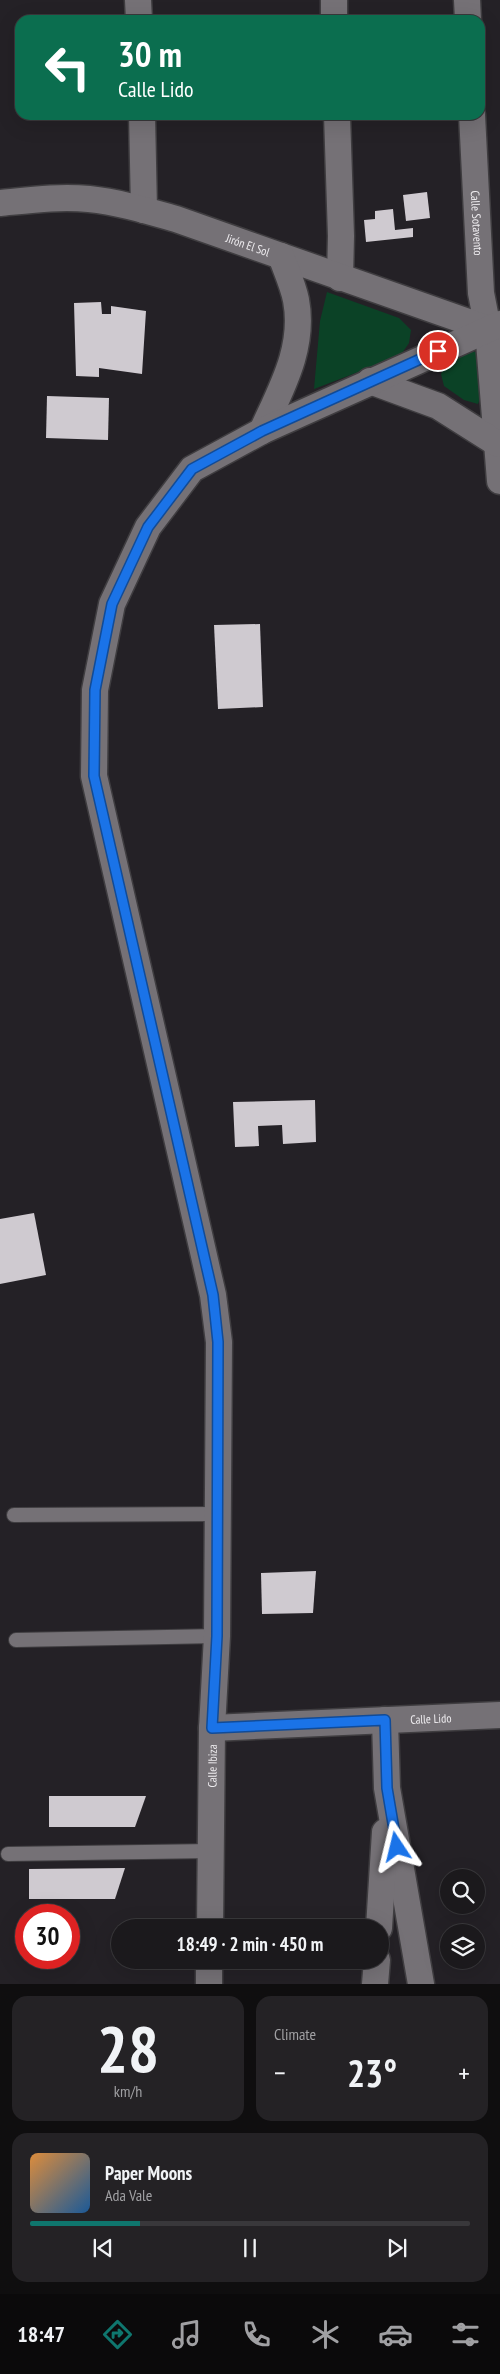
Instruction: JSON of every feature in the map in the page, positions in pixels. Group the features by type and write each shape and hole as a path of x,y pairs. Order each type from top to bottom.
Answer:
{"street":[{"path":"138,0 139,15"},
{"path":"334,0 334,15"},
{"path":"467,0 468,15"},
{"path":"142,120 144,210"},
{"path":"337,120 341,236 340,278"},
{"name":"Calle Sotavento","path":"472,120 481,293 494,327 500,481"},
{"name":"Jirón El Sol","path":"0,203 63,198 89,199 144,210 340,278 494,327"},
{"path":"262,431 292,366 299,335 296,299 281,256"},
{"name":"Calle Ibiza","path":"210,1919 212,1728 217,1636 218,1342 213,1295 94,776 95,690 112,604 148,527 192,469 262,431 494,327"},
{"path":"370,381 438,406 498,444"},
{"name":"Calle Lido","path":"212,1728 500,1715"},
{"path":"380,1919 387,1788 385,1720"},
{"path":"387,1788 421,1984"},
{"path":"209,1969 209,1984"},
{"path":"375,1984 376,1969"}],"lane":[{"path":"14,1516 217,1514"},
{"path":"16,1640 217,1636"},
{"path":"8,1854 212,1851"}],"green space":[{"path":"327,292 399,318 411,330 409,343 400,356 314,389 320,321"},
{"path":"467,348 481,355 482,392 478,404 464,400 444,386 441,374 450,357"}],"building":[{"path":"427,192 430,218 406,221 403,195"},
{"path":"393,209 395,230 413,228 413,237 366,242 364,220 375,219 375,211"},
{"path":"101,302 102,314 111,314 111,306 146,311 142,374 99,368 99,377 76,376 74,303"},
{"path":"47,396 109,398 108,440 46,438"},
{"path":"260,624 263,707 218,709 214,625"},
{"path":"315,1100 316,1142 283,1144 282,1125 258,1126 259,1146 235,1147 233,1102"},
{"path":"34,1213 46,1275 0,1284 0,1219"},
{"path":"316,1571 313,1613 262,1614 261,1573"},
{"path":"49,1796 146,1796 135,1827 49,1827"},
{"path":"125,1868 115,1899 29,1899 29,1869"}],"route":[{"path":"397,1847 387,1788 385,1720 212,1728 217,1636 218,1342 213,1295 94,776 95,690 112,604 148,527 192,469 262,431 438,351"}]}
